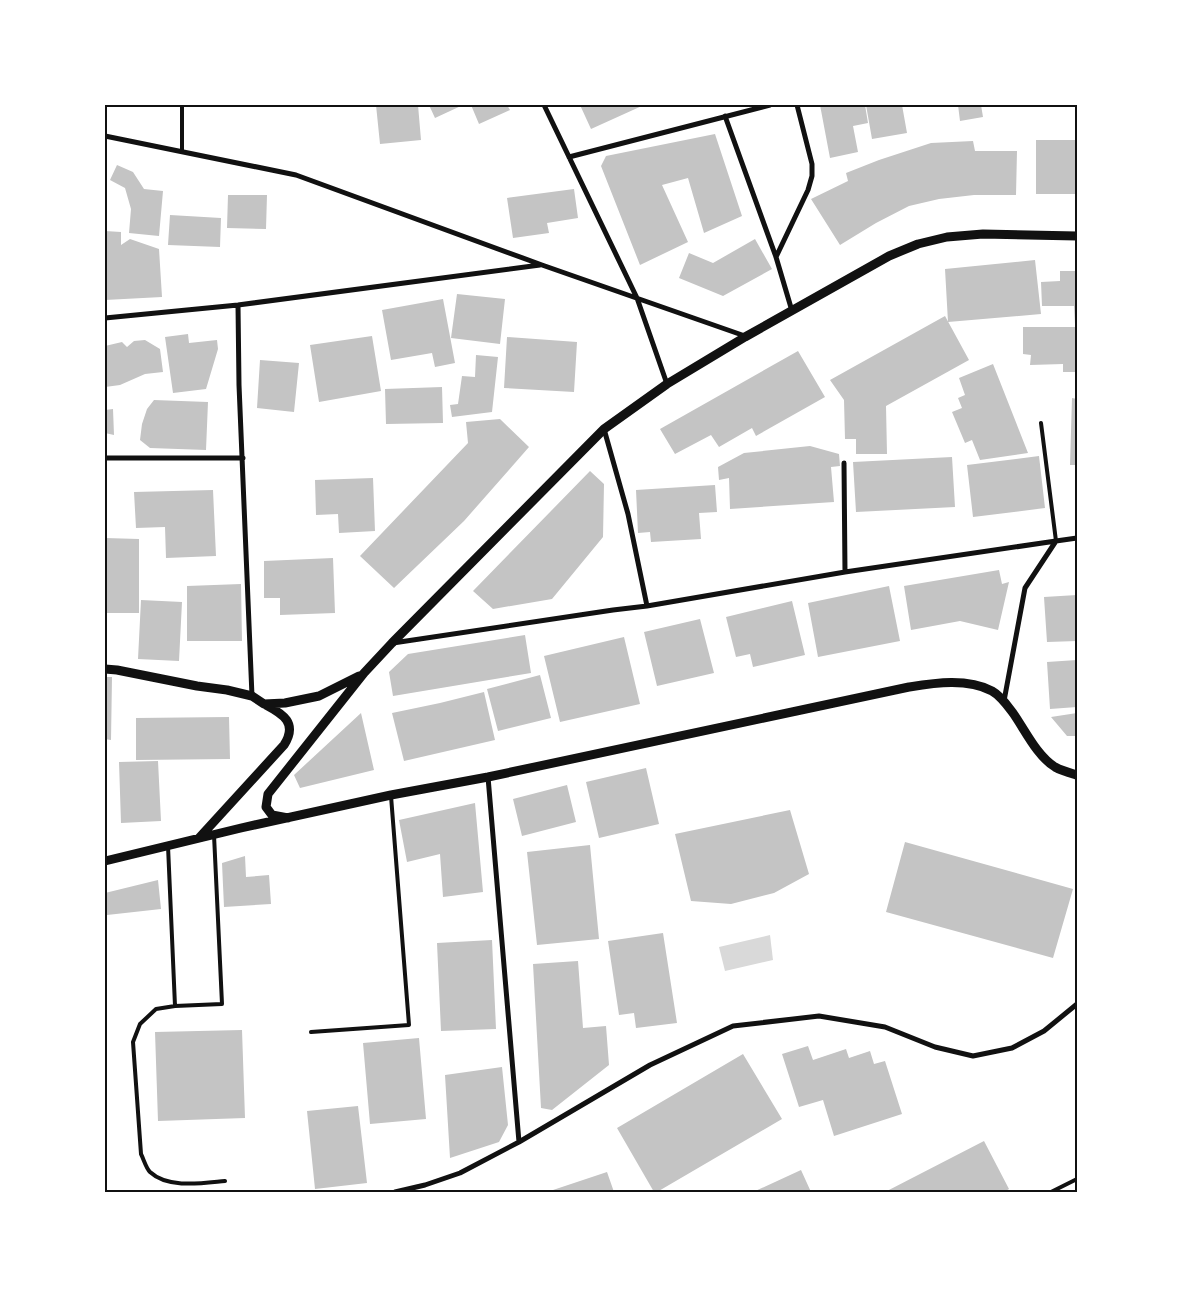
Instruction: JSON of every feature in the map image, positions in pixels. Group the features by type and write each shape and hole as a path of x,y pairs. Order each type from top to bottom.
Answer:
{"street":[{"path":"544,105 637,298 666,384"},
{"path":"569,157 770,105"},
{"path":"776,257 808,190 812,176 812,164 797,105"},
{"path":"725,116 776,257 792,311"},
{"path":"105,136 296,175 745,337"},
{"path":"288,818 272,815 266,807 268,794 364,673 604,429 666,384 745,337 889,256 918,244 947,237 982,234 1077,236"},
{"path":"105,318 238,305 542,265"},
{"path":"238,305 239,384 252,696"},
{"path":"604,429 628,514 647,606"},
{"path":"105,458 243,458"},
{"path":"844,463 845,572"},
{"path":"392,643 647,606 845,572 1077,538"},
{"path":"1004,701 1025,588 1056,541"},
{"path":"105,669 252,696 280,713 287,720 290,728 289,738 199,838"},
{"path":"264,704 285,703 319,696 364,673"},
{"path":"105,861 391,795 488,777 909,687 932,684 956,683 976,685 992,692 1004,701 1045,758 1056,767 1077,775"},
{"path":"488,777 519,1142"},
{"path":"395,1192 460,1173 519,1142 650,1065 733,1026 819,1016 885,1027 935,1047 973,1056 1012,1048 1044,1031 1077,1004"}],"lane":[{"path":"182,105 182,152"},
{"path":"1041,423 1056,541"},
{"path":"311,1032 409,1025 391,795"},
{"path":"214,835 222,1004 175,1006 156,1009 140,1024 133,1042 141,1154 150,1171 164,1180 185,1184 225,1182"},
{"path":"168,846 175,1006"},
{"path":"1051,1192 1077,1179"}],"shaded area":[{"path":"770,935 773,960 725,971 719,947"}],"building":[{"path":"376,105 418,105 421,140 380,144"},
{"path":"429,105 463,105 435,118"},
{"path":"471,105 507,105 510,110 479,124"},
{"path":"580,105 644,105 591,129"},
{"path":"820,105 865,105 868,123 853,126 858,152 830,158"},
{"path":"866,105 902,105 907,133 872,139"},
{"path":"958,105 981,105 983,117 960,121"},
{"path":"715,134 742,216 704,233 688,178 662,185 688,242 640,265 601,166 606,156"},
{"path":"1036,140 1077,140 1077,194 1036,194"},
{"path":"973,141 975,151 1017,151 1016,195 974,195 939,199 909,206 840,245 811,199 848,181 846,173 879,160 931,143"},
{"path":"117,165 133,172 144,189 163,191 159,236 129,233 131,209 125,188 110,180"},
{"path":"574,189 578,218 547,223 549,233 513,238 507,198"},
{"path":"228,195 267,195 266,229 227,228"},
{"path":"170,215 221,218 220,247 168,245"},
{"path":"105,231 121,232 121,245 130,239 159,249 162,297 105,300"},
{"path":"755,239 772,269 723,296 679,278 689,253 713,263"},
{"path":"1035,260 1041,314 948,322 945,269"},
{"path":"1060,271 1077,271 1077,324 1075,324 1074,306 1042,306 1041,282 1060,281"},
{"path":"457,294 505,299 500,344 451,338"},
{"path":"443,299 455,363 435,367 432,353 391,360 382,310"},
{"path":"945,316 969,360 886,406 887,454 856,454 856,439 845,439 844,400 830,380"},
{"path":"1023,327 1077,327 1077,372 1063,372 1063,364 1030,365 1031,355 1023,354"},
{"path":"188,334 189,343 217,340 218,349 206,389 173,393 165,337"},
{"path":"372,336 381,391 319,402 310,345"},
{"path":"507,337 577,342 574,392 504,388"},
{"path":"145,340 160,349 163,372 145,374 120,385 105,387 105,346 122,342 127,347 134,341"},
{"path":"798,351 825,397 756,436 752,428 719,447 711,435 675,454 660,429"},
{"path":"476,355 498,357 492,412 452,417 450,405 458,404 462,376 475,377"},
{"path":"260,360 299,363 294,412 257,408"},
{"path":"993,364 1028,453 980,460 972,440 965,443 952,412 962,408 958,398 965,395 959,378"},
{"path":"442,387 443,423 386,424 385,389"},
{"path":"1072,398 1077,399 1077,465 1070,465"},
{"path":"154,400 208,402 206,450 150,448 140,440 142,424 147,409"},
{"path":"113,409 114,435 105,433 105,410"},
{"path":"500,419 529,447 464,521 394,588 360,556 468,443 466,422"},
{"path":"810,446 839,454 840,466 831,467 834,502 730,509 729,478 719,480 718,467 744,453"},
{"path":"1039,456 1045,508 973,517 967,465"},
{"path":"952,457 955,507 856,512 853,462"},
{"path":"590,471 604,484 603,537 552,599 493,609 473,591"},
{"path":"373,478 375,531 339,533 338,514 316,515 315,480"},
{"path":"715,485 717,512 699,513 701,539 651,542 650,532 638,533 636,490"},
{"path":"213,490 216,556 166,558 165,527 136,528 134,492"},
{"path":"105,538 139,539 139,613 105,613"},
{"path":"333,558 335,613 280,615 280,598 264,598 264,561"},
{"path":"999,570 1002,584 1009,582 998,630 960,621 911,630 904,586"},
{"path":"241,584 242,641 187,641 187,586"},
{"path":"889,586 900,641 818,657 808,603"},
{"path":"1077,595 1077,641 1047,642 1044,597"},
{"path":"141,600 182,602 179,661 138,659"},
{"path":"792,601 805,655 753,667 750,654 736,657 726,617"},
{"path":"700,619 714,673 657,686 644,632"},
{"path":"525,635 531,673 393,696 389,672 408,654"},
{"path":"624,637 640,704 560,722 544,656"},
{"path":"1077,660 1077,707 1050,709 1047,662"},
{"path":"540,675 551,718 498,731 487,689"},
{"path":"105,677 112,677 111,740 105,739"},
{"path":"484,692 495,740 404,761 392,713"},
{"path":"361,713 374,770 300,788 294,775"},
{"path":"1077,713 1077,736 1067,736 1051,717"},
{"path":"229,717 230,759 136,760 136,718"},
{"path":"158,761 161,821 121,823 119,762"},
{"path":"646,768 659,824 599,838 586,782"},
{"path":"567,785 576,822 522,836 513,799"},
{"path":"475,803 483,892 443,897 440,854 407,862 399,820"},
{"path":"790,810 809,874 774,893 731,904 691,901 675,834"},
{"path":"905,842 1073,889 1053,958 886,912"},
{"path":"590,845 599,939 537,945 527,852"},
{"path":"245,856 246,877 269,875 271,904 224,907 222,863"},
{"path":"158,880 161,909 107,915 105,893"},
{"path":"663,933 677,1023 636,1028 634,1013 619,1015 608,941"},
{"path":"492,940 496,1029 441,1031 437,943"},
{"path":"578,961 583,1028 606,1026 609,1065 552,1110 541,1108 533,964"},
{"path":"242,1030 245,1118 158,1121 155,1032"},
{"path":"419,1038 426,1119 370,1124 363,1043"},
{"path":"808,1046 813,1060 846,1049 849,1058 870,1051 874,1064 885,1061 902,1114 834,1136 823,1100 799,1107 782,1054"},
{"path":"743,1054 782,1119 654,1192 617,1128"},
{"path":"502,1067 508,1125 499,1142 450,1158 445,1075"},
{"path":"358,1106 367,1183 315,1189 307,1111"},
{"path":"984,1141 1009,1189 1004,1192 885,1192"},
{"path":"801,1170 811,1192 753,1192"},
{"path":"607,1172 614,1192 547,1192"}]}
